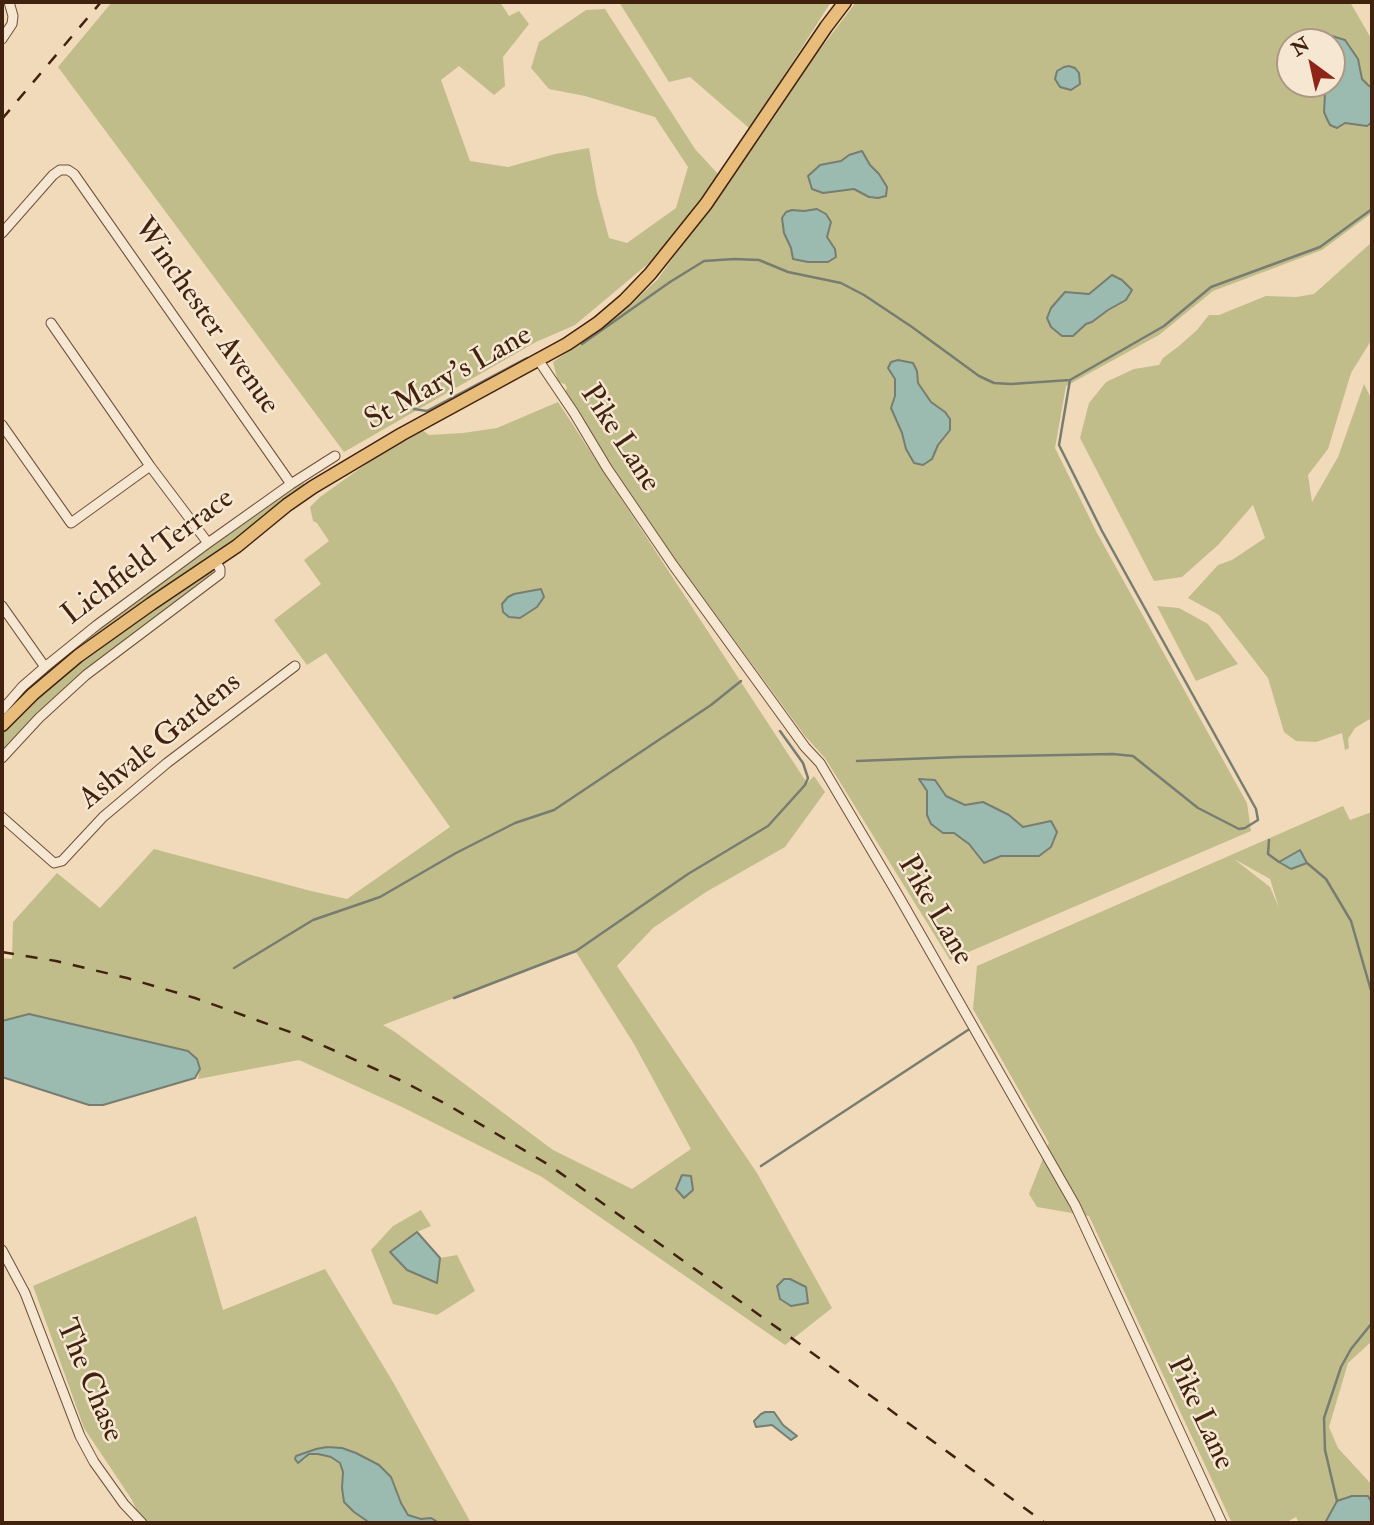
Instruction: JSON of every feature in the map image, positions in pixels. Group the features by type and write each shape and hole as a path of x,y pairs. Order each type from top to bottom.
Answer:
{"main road":[{"name":"St Mary's Lane","path":"2,725 33,694 78,656 237,546 313,487 402,434 539,361 598,323 625,300 650,274 706,204 845,2"}],"street":[{"path":"2,39 12,24 9,2"},
{"name":"Winchester Avenue","path":"2,233 53,175 61,170 74,174 291,484"},
{"path":"51,323 150,466 208,543"},
{"name":"Pike Lane","path":"539,361 673,565 805,747 820,763 891,883 1075,1205 1222,1523"},
{"path":"2,425 71,523 150,466"},
{"name":"Lichfield Terrace","path":"2,710 22,687 45,667 150,584 335,456"},
{"path":"304,475 313,487"},
{"path":"2,758 38,718 86,675 219,574 220,569 215,561"},
{"path":"2,606 45,667"},
{"name":"Ashvale Gardens","path":"2,817 54,863 62,861 103,817 167,763 295,666"},
{"name":"The Chase","path":"2,1250 25,1293 80,1436 101,1472 124,1504 142,1523"}],"shaded area":[{"path":"112,2 500,2 509,16 519,11 529,24 503,57 505,86 494,95 459,66 441,80 470,161 508,167 589,148 609,238 627,243 676,208 688,167 655,117 585,96 549,89 531,68 539,42 586,10 605,9 695,149 718,174 661,253 575,325 536,342 344,452 58,67"},
{"path":"619,2 831,2 750,129 690,77 669,82"},
{"path":"856,2 1350,2 1372,40 1372,213 1322,250 1213,291 1159,335 1066,386 1055,448 1097,533 1247,803 1251,831 950,960 825,758 805,736 678,563 612,466 565,392 565,384 558,382 553,362 601,329 657,280 762,135 815,56"},
{"path":"1372,242 1372,339 1351,373 1328,449 1308,475 1312,502 1338,457 1364,384 1372,400 1372,719 1355,728 1348,739 1349,748 1345,750 1342,733 1316,742 1296,741 1284,732 1268,678 1219,615 1188,598 1218,565 1232,560 1265,538 1253,505 1218,545 1182,577 1154,581 1080,438 1089,403 1106,382 1134,369 1159,365 1163,358 1197,330 1209,315 1219,315 1266,296 1296,297 1314,294"},
{"path":"558,402 807,783 814,776 825,792 785,847 706,892 653,928 617,966 757,1173 832,1308 785,1345 542,1177 402,1107 299,1060 198,1079 200,1069 29,1014 2,1021 2,958 12,959 13,922 57,873 100,908 154,849 347,899 450,827 326,653 307,665 274,620 321,584 304,560 329,541 313,521 310,507 320,497 390,447 421,429 429,435 497,428","holes":["576,952 634,1044 691,1149 632,1189 553,1150 383,1025"]},
{"path":"304,483 304,486 215,557 26,692 35,680 80,643"},
{"path":"210,569 214,575 109,653 2,755 2,731 41,692 83,657"},
{"path":"1157,606 1179,608 1208,624 1238,664 1196,681"},
{"path":"1343,806 1350,820 1372,812 1372,1341 1348,1363 1329,1427 1338,1448 1372,1485 1372,1503 1367,1496 1352,1496 1337,1501 1325,1523 1299,1523 1296,1517 1285,1523 1232,1523 1089,1216 1037,1207 1029,1194 1049,1143 973,1009 977,966","holes":["1234,859 1270,879 1279,908 1270,887"]},
{"path":"421,1210 431,1226 417,1232 390,1252 437,1282 440,1258 457,1255 475,1291 437,1315 393,1304 371,1250 393,1226"},
{"path":"196,1216 223,1310 325,1269 393,1382 471,1523 435,1523 431,1518 421,1519 409,1515 391,1477 342,1448 310,1454 331,1457 340,1463 343,1472 342,1488 354,1512 370,1523 149,1523 137,1511 84,1428 33,1286"}],"water":[{"path":"1346,41 1358,59 1362,79 1372,87 1372,122 1367,126 1345,123 1337,128 1330,125 1324,112 1325,98 1346,98"},
{"path":"1069,66 1079,73 1080,84 1071,90 1060,87 1055,79 1057,71"},
{"path":"862,151 887,187 886,196 869,197 854,189 823,193 812,189 808,176 820,165 841,161"},
{"path":"817,209 826,214 831,222 827,237 835,249 836,257 828,262 793,259 782,218 786,212 792,210"},
{"path":"1112,275 1132,290 1126,300 1086,324 1073,336 1062,336 1051,327 1047,318 1051,308 1065,292 1089,294"},
{"path":"898,360 913,363 918,383 931,402 950,419 950,430 938,445 932,459 923,465 914,463 906,449 891,408 895,396 895,379 888,368 891,362"},
{"path":"541,589 544,597 537,607 520,618 509,617 503,612 502,604 508,597"},
{"path":"919,779 935,780 946,796 965,805 983,802 1009,815 1023,827 1051,821 1057,832 1051,847 1039,856 1001,856 984,863 969,844 954,833 943,833 931,824 927,815 927,791"},
{"path":"1300,850 1307,863 1291,869 1279,862"},
{"path":"29,1014 188,1051 197,1059 200,1069 195,1078 103,1105 89,1105 2,1077 2,1021"},
{"path":"682,1175 691,1176 693,1190 684,1198 676,1189"},
{"path":"417,1232 440,1258 437,1283 407,1270 390,1252"},
{"path":"784,1279 806,1287 808,1303 791,1306 780,1299 777,1286"},
{"path":"765,1412 774,1412 783,1425 797,1436 791,1440 772,1425 756,1427 754,1421"},
{"path":"327,1447 342,1448 379,1465 391,1477 408,1515 421,1519 431,1518 435,1523 370,1523 354,1512 344,1502 340,1463 331,1457 318,1454 309,1454 298,1463 295,1459 296,1456"},
{"path":"1352,1496 1368,1496 1372,1503 1372,1523 1325,1523 1337,1501"}],"waterway":[{"path":"582,344 704,261 759,260 788,272 841,283 864,295 979,376 994,383 1070,380 1164,326 1211,287 1320,247 1372,209"},
{"path":"414,409 427,411 527,358"},
{"path":"857,761 1113,754 1133,756 1198,808 1239,829 1258,820 1256,809 1102,531 1059,445 1070,380"},
{"path":"234,968 313,920 380,897 515,823 554,810 711,705 741,681"},
{"path":"454,998 576,951 688,874 768,826 805,785 808,778 803,763 780,731"},
{"path":"1269,840 1268,854 1279,862"},
{"path":"1307,863 1326,879 1351,921 1372,994"},
{"path":"761,1166 971,1028"},
{"path":"1337,1501 1325,1450 1324,1418 1341,1367 1351,1349 1372,1323"}],"railway":[{"path":"2,119 101,2"},
{"path":"2,952 56,961 195,998 304,1037 448,1105 549,1165 1045,1523"}]}
